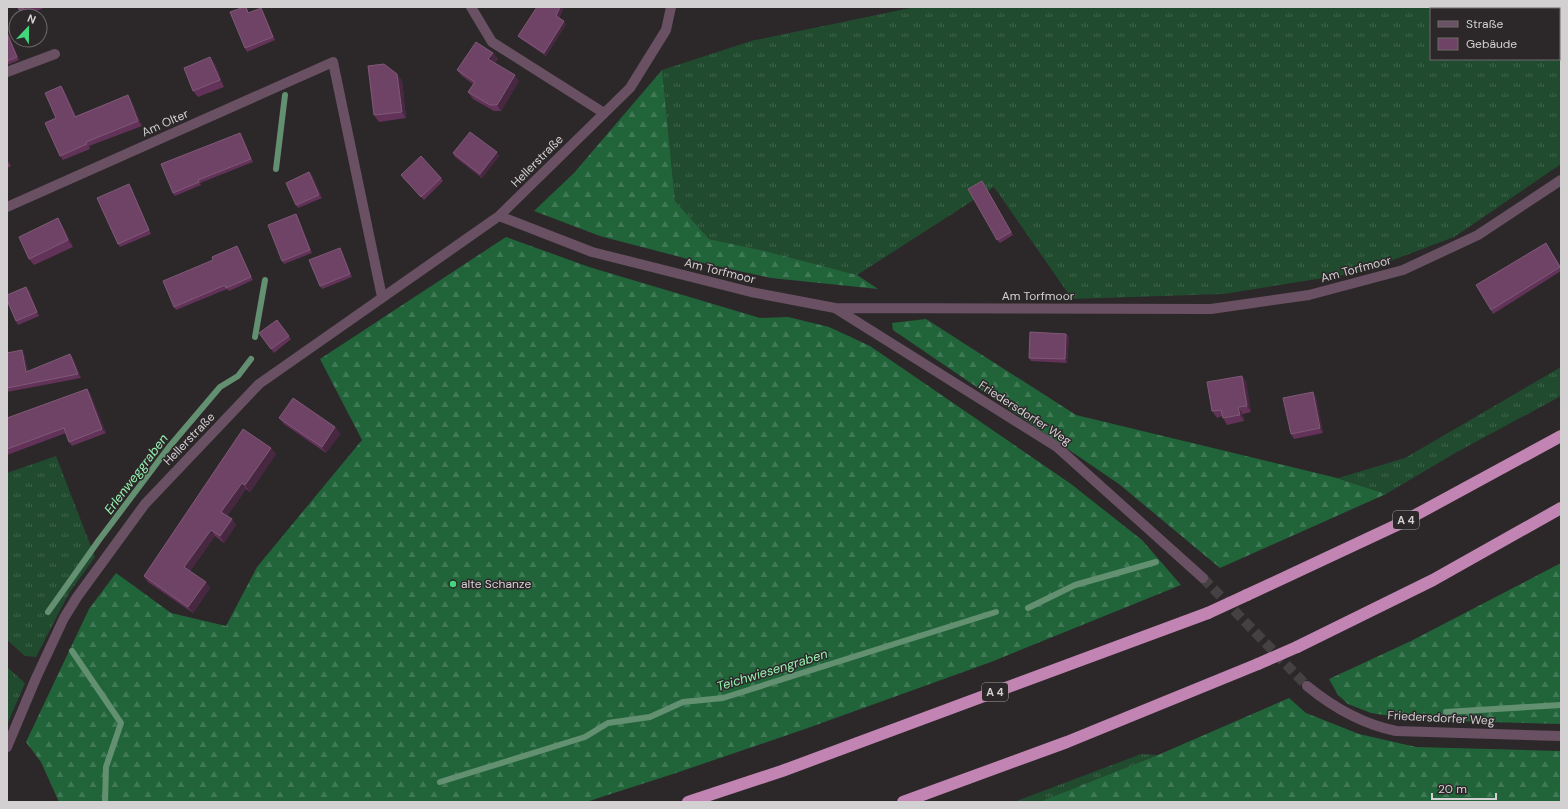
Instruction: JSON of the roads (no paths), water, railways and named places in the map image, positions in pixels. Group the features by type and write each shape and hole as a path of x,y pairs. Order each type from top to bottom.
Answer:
{"highway":[{"name":"A 4","path":"688,802 782,771 1208,613 1399,524 1561,436"},
{"path":"903,802 1067,742 1297,647 1433,580 1561,508"}],"street":[{"path":"471,7 492,42 604,113"},
{"name":"Hellerstraße","path":"7,747 36,678 64,618 77,597 144,504 259,384 499,216 630,88 666,30 671,7"},
{"path":"7,72 55,54"},
{"name":"Am Olter","path":"7,207 333,62 382,297"},
{"name":"Am Torfmoor","path":"499,216 592,252 751,292 834,308 1211,309 1309,295 1403,270 1478,235 1561,180"},
{"name":"Friedersdorfer Weg","path":"834,308 1057,447 1203,578"},
{"name":"Friedersdorfer Weg","path":"1307,686 1328,703 1350,715 1376,727 1396,731 1561,736"}],"waterway":[{"name":"Erlenweggraben","path":"276,169 285,95"},
{"name":"Erlenweggraben","path":"255,337 265,280"},
{"name":"Erlenweggraben","path":"48,612 99,540 169,447 220,387 238,376 251,359"},
{"name":"Teichwiesengraben","path":"1028,608 1075,585 1156,562"},
{"name":"Teichwiesengraben","path":"440,782 585,737 608,723 650,717 683,702 723,698 996,612"},
{"name":"Erlenweggraben","path":"72,651 121,723 106,767 105,802"},
{"name":"Teichwiesengraben","path":"1446,712 1561,705"}],"tunnel":[{"path":"1203,578 1307,686"}],"place":[{"name":"alte Schanze","path":"453,584"}]}
